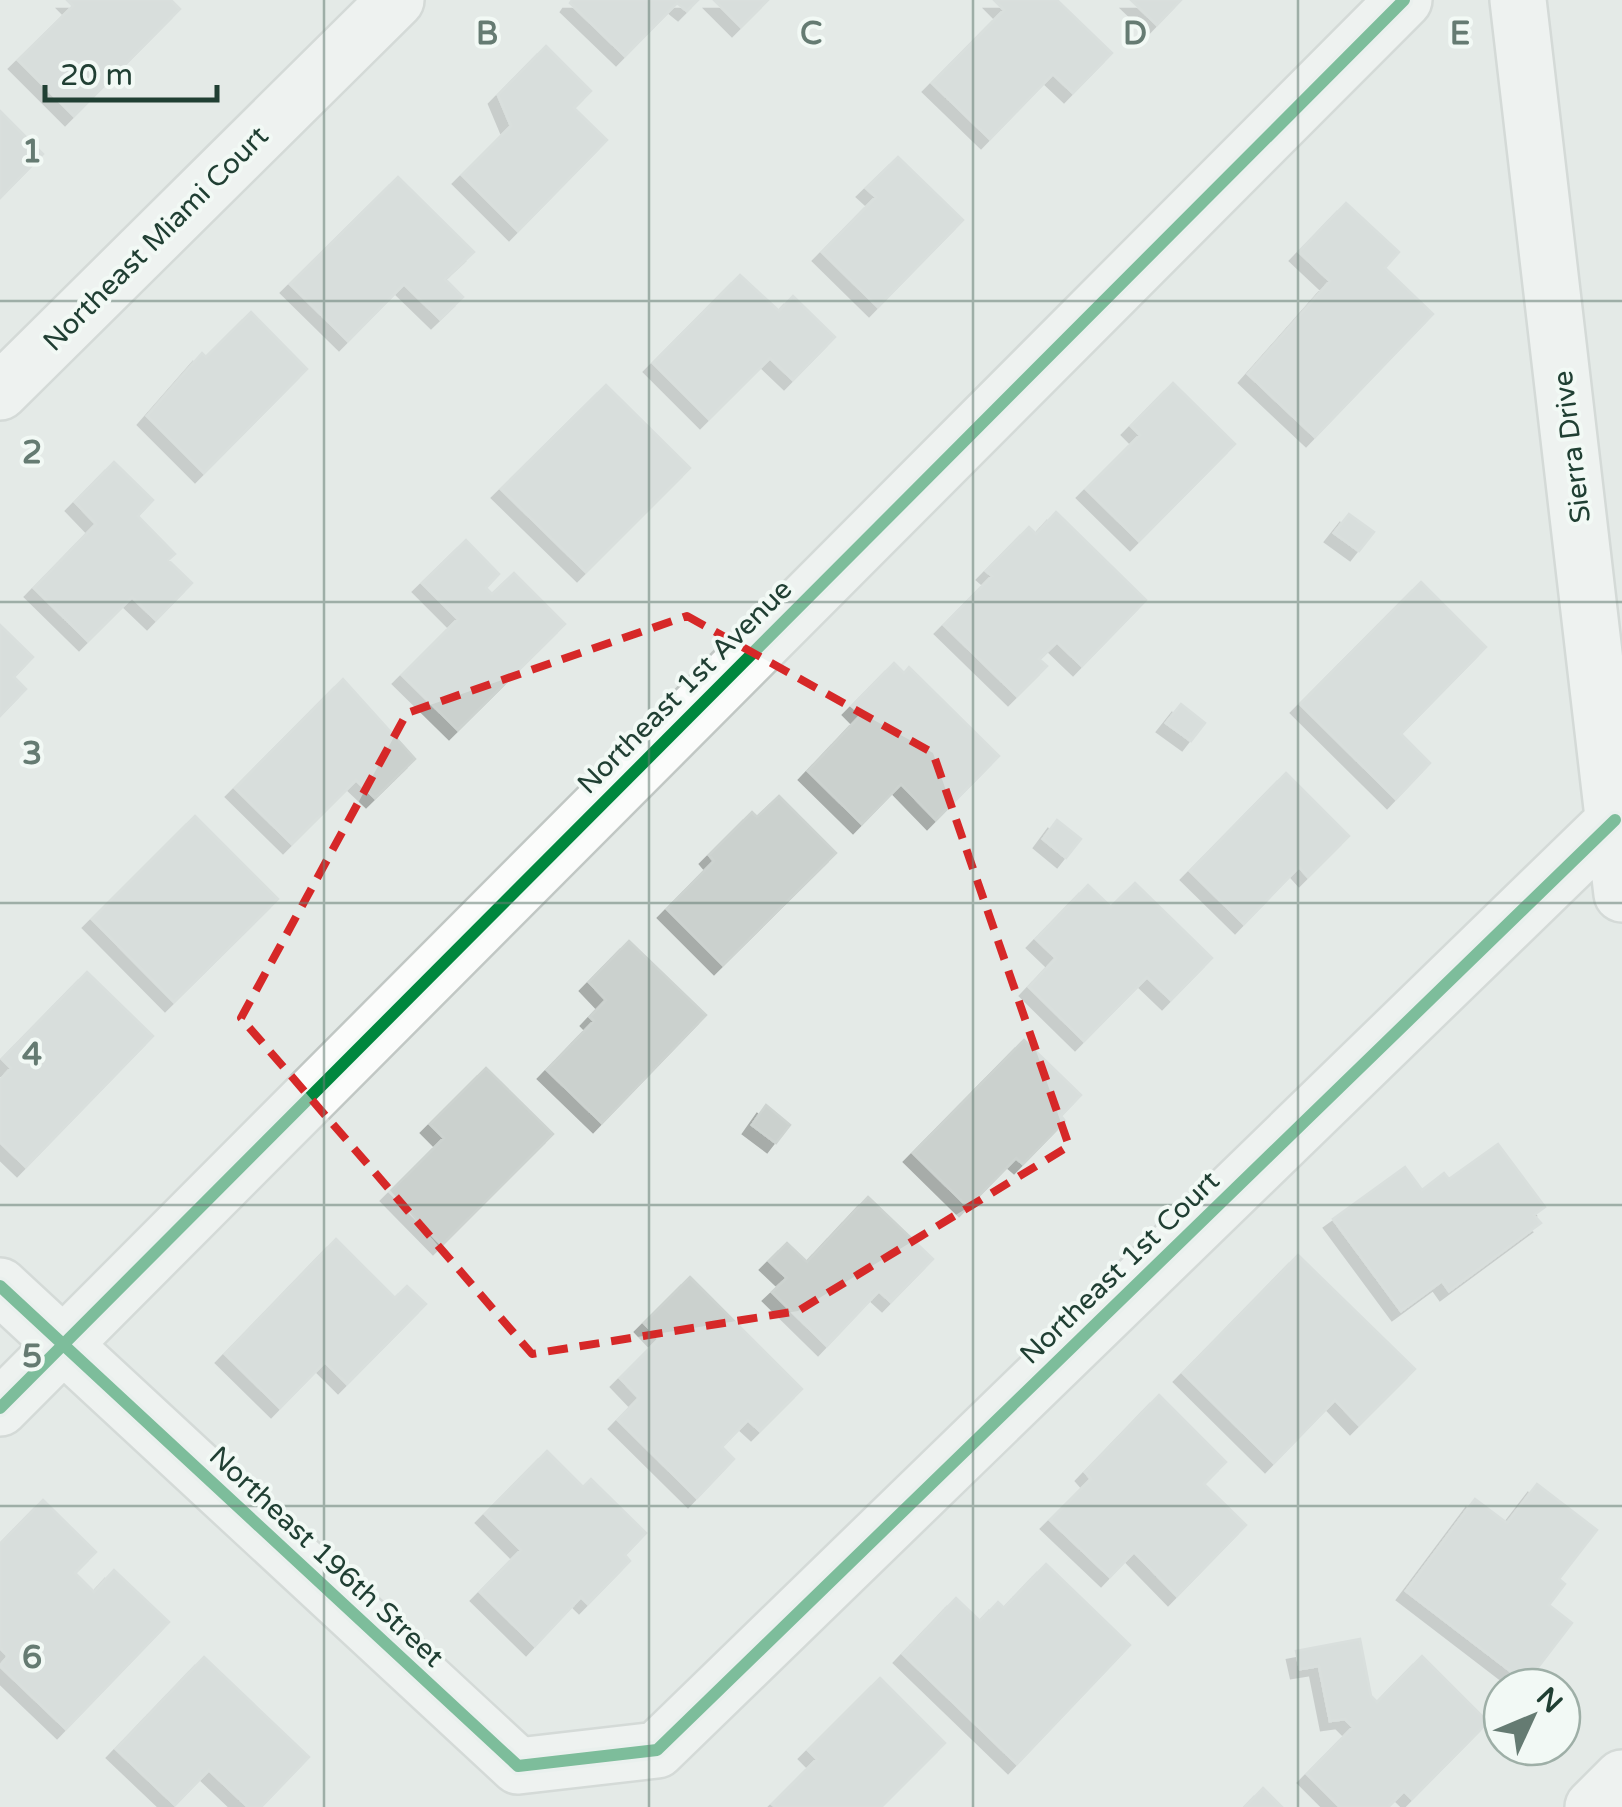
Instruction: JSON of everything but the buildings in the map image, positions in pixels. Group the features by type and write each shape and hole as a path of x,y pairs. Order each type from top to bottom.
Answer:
{"street":[{"name":"Northeast Miami Court","path":"0,392 396,0"},
{"name":"Northeast 1st Avenue","path":"0,1408 1404,0"},
{"name":"Sierra Drive","path":"1518,0 1622,894"},
{"name":"Northeast 1st Court","path":"657,1750 1615,820"},
{"name":"Northeast 196th Street","path":"0,1286 518,1766 657,1750"},
{"path":"1593,1807 1622,1778"}],"highlighted area":[{"path":"687,616 933,753 1069,1146 798,1311 532,1354 241,1018 407,713"}],"cycle path":[{"path":"0,1408 1404,0"},
{"path":"0,1286 518,1766 657,1750 1615,820"}]}
